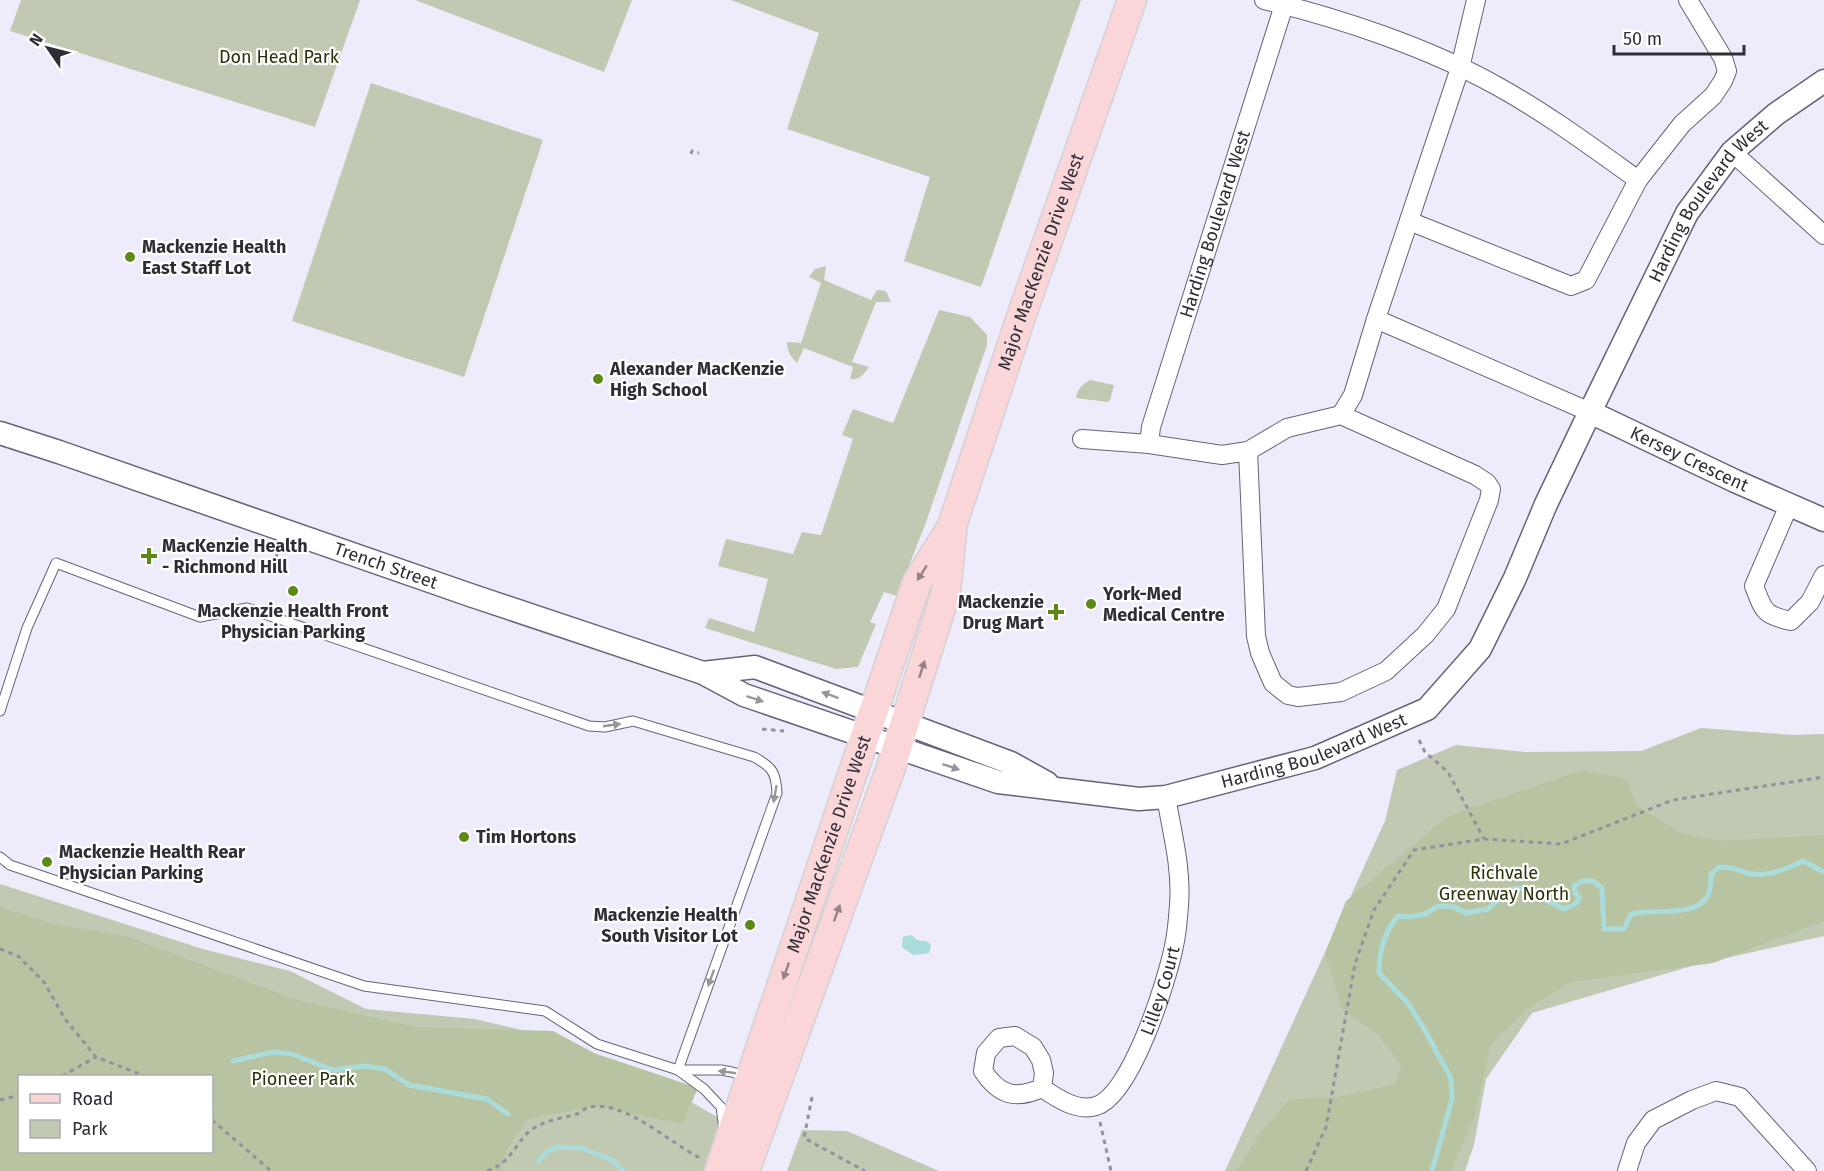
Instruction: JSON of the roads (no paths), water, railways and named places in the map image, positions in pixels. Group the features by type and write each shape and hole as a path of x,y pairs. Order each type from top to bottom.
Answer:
{"main road":[{"name":"Major MacKenzie Drive West","path":"717,1159 762,1082 900,736 946,592 953,523 1020,320 1132,0"},
{"name":"Major MacKenzie Drive West","path":"745,1171 762,1082 869,723 917,582 953,523"}],"street":[{"path":"1264,0 1375,33 1460,68 1538,110 1638,180"},
{"path":"1341,414 1353,395 1408,221 1460,68 1476,0"},
{"path":"1408,221 1571,286 1586,280 1638,180 1682,124 1713,96 1727,71 1724,58 1688,0"},
{"name":"Harding Boulevard West","path":"1149,444 1151,427 1284,5"},
{"name":"Harding Boulevard West","path":"1059,789 1139,799 1166,797 1315,758 1427,709 1480,650 1515,578 1546,504 1687,213 1732,152 1776,114 1824,81"},
{"path":"1732,152 1824,235"},
{"path":"1376,319 1590,412"},
{"name":"Kersey Crescent","path":"1590,412 1824,520"},
{"path":"1082,439 1149,444 1222,455 1248,451 1287,428 1341,414 1475,475 1487,483 1491,489 1482,519 1446,609 1425,635 1386,671 1341,692 1298,697 1288,695 1273,683 1260,653 1256,636 1248,451"},
{"name":"Trench Street","path":"0,433 703,673 755,668 900,736 1011,764 1059,789"},
{"path":"1790,505 1754,586 1763,610 1774,617 1791,621 1810,602 1824,575"},
{"name":"Lilley Court","path":"1042,1088 1062,1101 1085,1108 1097,1106 1108,1100 1123,1082 1144,1040 1174,946 1179,904 1178,868 1166,797"},
{"path":"1627,1171 1636,1143 1653,1120 1692,1100 1716,1091 1740,1097 1807,1171"}],"lane":[{"path":"0,711 27,628 56,563 200,617 247,608 589,726 605,727 633,722 754,757 771,769 776,778 777,793 678,1070"},
{"path":"0,857 10,865 364,986 545,1011 597,1044 678,1070 732,1072 762,1082"},
{"path":"678,1070 704,1089 721,1107 717,1159"}],"waterway":[{"path":"1432,1171 1452,1099 1451,1078 1407,1002 1379,973 1383,943 1398,916 1410,917 1425,914 1438,906 1454,907 1466,913 1488,909 1509,890 1520,888 1564,909 1574,905 1580,898 1575,893 1574,886 1583,881 1593,881 1602,888 1604,929 1624,929 1631,914 1686,909 1704,901 1711,886 1711,874 1719,867 1747,873 1768,874 1803,861 1824,872"},
{"path":"233,1061 273,1052 292,1054 333,1070 364,1066 385,1069 409,1085 487,1099 508,1114"},
{"path":"538,1161 548,1151 557,1147 581,1148 612,1160 623,1171"}],"place":[{"name":"Mackenzie Health East Staff Lot","path":"130,257"},
{"name":"Alexander MacKenzie High School","path":"598,379"},
{"name":"MacKenzie Health - Richmond Hill","path":"149,556"},
{"name":"Mackenzie Health Front Physician Parking","path":"293,591"},
{"name":"York-Med Medical Centre","path":"1091,604"},
{"name":"Mackenzie Drug Mart","path":"1056,612"},
{"name":"Tim Hortons","path":"464,837"},
{"name":"Mackenzie Health Rear Physician Parking","path":"47,862"},
{"name":"Mackenzie Health South Visitor Lot","path":"750,925"}],"park label":[{"name":"Don Head Park","path":"279,57"},
{"name":"Richvale Greenway North","path":"1504,883"},
{"name":"Pioneer Park","path":"303,1079"}]}
